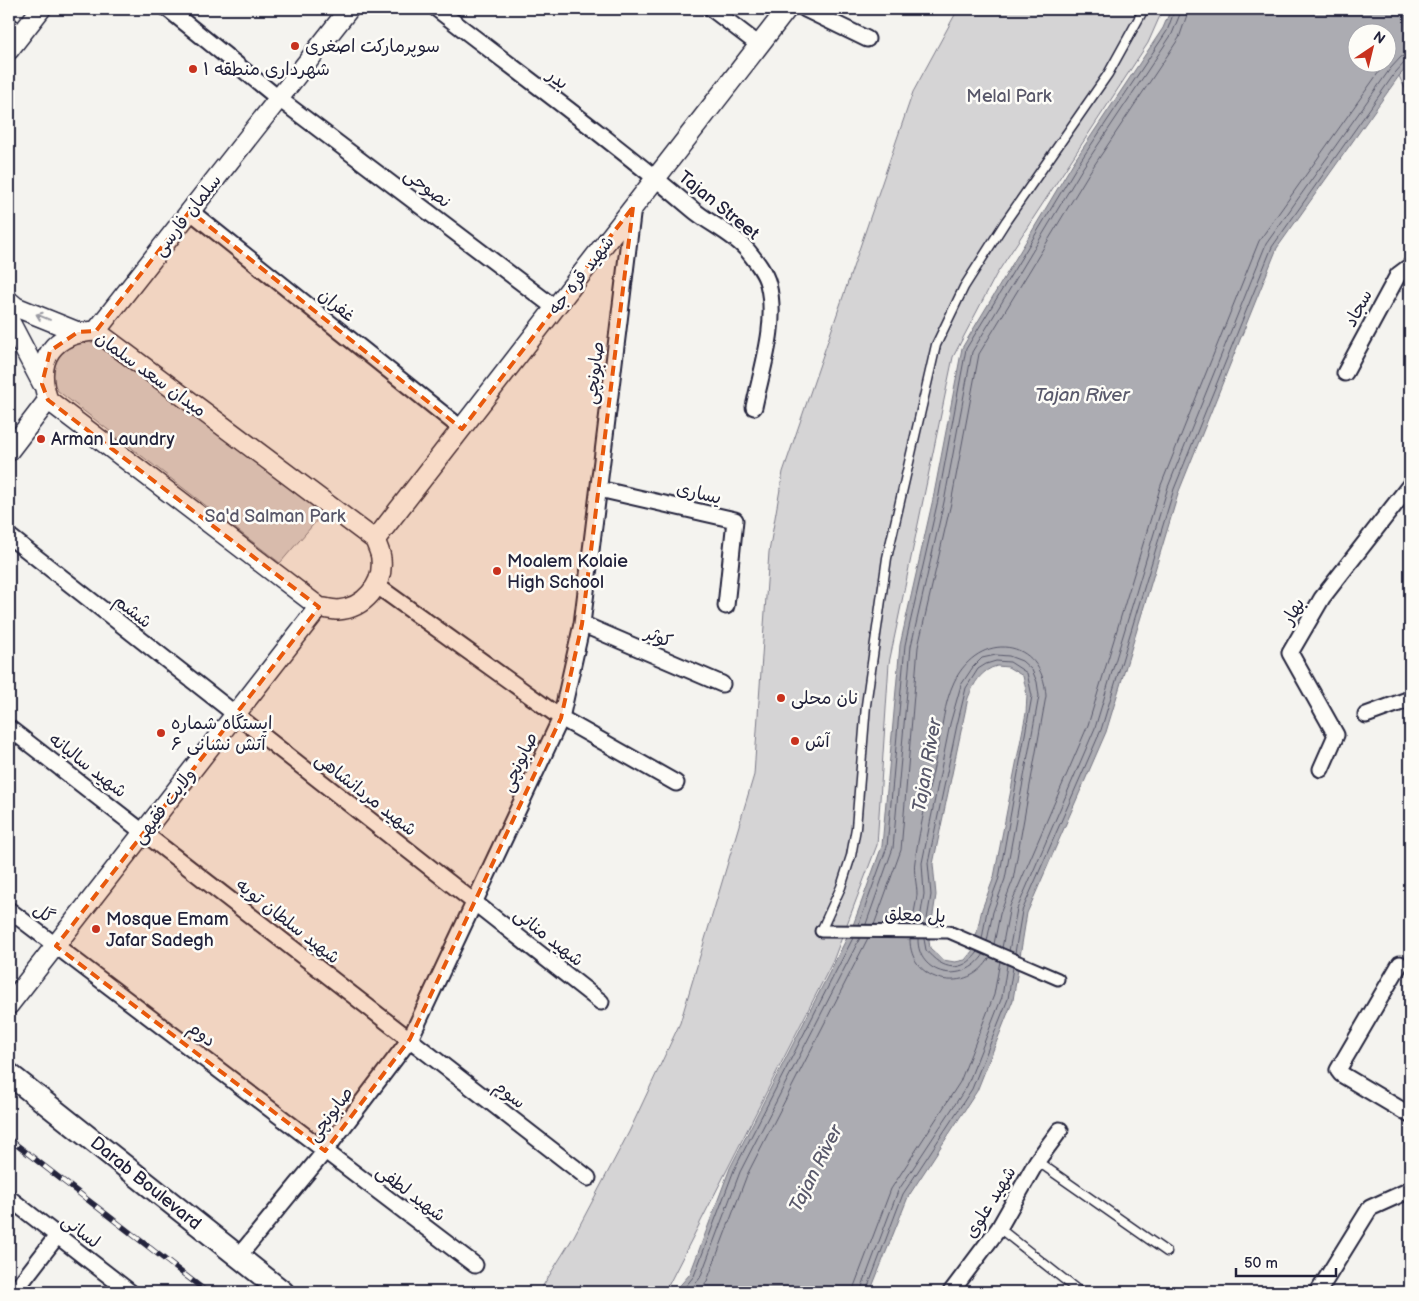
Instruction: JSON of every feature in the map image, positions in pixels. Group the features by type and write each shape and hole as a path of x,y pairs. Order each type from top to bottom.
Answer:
{"main road":[{"name":"Darab Boulevard","path":"9,1074 284,1292"}],"street":[{"path":"9,50 15,30 41,9"},
{"name":"نصوحی","path":"168,9 278,98 555,308"},
{"name":"سلمان فارسی","path":"87,331 190,211 349,9"},
{"name":"بدر","path":"437,9 656,178"},
{"path":"712,9 759,45"},
{"name":"شهید قره جه","path":"375,540 787,9"},
{"path":"805,9 867,39"},
{"name":"Tajan Street","path":"656,178 701,217 729,234 748,250 761,269 768,284 772,318 754,407"},
{"name":"صابونچی","path":"238,1257 326,1151 410,1039 561,718 582,624 634,207"},
{"name":"غفران","path":"190,211 462,429"},
{"name":"سجاد","path":"1345,373 1398,275 1410,266"},
{"path":"9,301 16,307 87,331"},
{"path":"9,320 45,392 319,607 338,610 356,606 371,594 380,577 382,558 375,540"},
{"name":"میدان سعد سلمان","path":"45,392 43,366 50,350 63,338 87,331 375,540"},
{"path":"9,451 45,392"},
{"name":"بهار","path":"1320,769 1336,735 1290,653 1322,598 1410,485"},
{"name":"یساری","path":"599,489 735,520 726,606"},
{"name":"ششم","path":"9,536 235,715"},
{"path":"376,585 561,718 676,783"},
{"name":"ولایت فقیهی","path":"9,1005 319,607"},
{"name":"کوثر","path":"582,624 722,684"},
{"path":"1366,715 1410,698"},
{"name":"شهید مردانشاهی","path":"235,715 474,902"},
{"name":"شهید سالیانه","path":"9,728 144,833"},
{"name":"شهید سلطان تویه","path":"144,833 410,1039"},
{"name":"شهید منانی","path":"474,902 601,1002"},
{"name":"گل","path":"9,910 56,946"},
{"name":"پل معلق","path":"821,932 949,932 1058,979"},
{"name":"دوم","path":"56,946 326,1151"},
{"path":"1400,964 1338,1070 1341,1074 1410,1115"},
{"name":"سوم","path":"410,1039 588,1178"},
{"name":"شهید علوی","path":"951,1292 1000,1228 1037,1161 1060,1130"},
{"name":"شهید لطفی","path":"326,1151 475,1265"},
{"path":"1318,1292 1370,1208 1410,1190"},
{"name":"لسانی","path":"9,1198 130,1292"},
{"path":"14,1292 57,1236"}],"lane":[{"path":"821,932 841,886 851,856 856,828 866,705 887,558 936,345 964,287 1006,222 1108,74 1144,9"},
{"path":"1037,1161 1167,1252"},
{"path":"1000,1228 1080,1292"}],"highlighted area":[{"path":"633,207 582,624 561,718 410,1039 325,1151 56,946 319,607 48,400 42,384 50,351 78,332 96,331 190,211 462,429"}],"green space":[{"name":"Melal Park","path":"958,9 1163,9 1148,43 996,275 953,357 889,663 877,845 833,961 665,1292 539,1292 574,1236 629,1132 680,1023 754,775 769,552 783,472 913,92"},
{"path":"1410,64 1410,99 1399,76"},
{"name":"Sa'd Salman Park","path":"94,338 325,511 280,563 58,391 51,381 55,355 62,346"}],"water":[{"name":"Tajan River","path":"1171,9 1410,9 1410,64 1399,76 1277,248 1179,491 1106,732 1027,913 1013,1000 977,1091 908,1197 870,1292 674,1292 690,1274 730,1168 852,928 882,846 900,645 933,499 962,348 1073,163 1163,28","holes":["997,666 1008,667 1023,676 1027,695 1026,713 994,877 982,909 973,950 965,960 955,962 943,960 930,948 929,941 936,895 933,864 968,698 982,674"]}],"railway":[{"path":"9,1139 207,1292"}],"place":[{"name":"سوپرمارکت اصغری","path":"295,46"},
{"name":"شهرداری منطقه ۱","path":"193,69"},
{"name":"Arman Laundry","path":"41,439"},
{"name":"Moalem Kolaie High School","path":"497,571"},
{"name":"نان محلی","path":"781,698"},
{"name":"ایستگاه شماره ۶ آتش نشانی","path":"161,733"},
{"name":"آش","path":"795,741"},
{"name":"Mosque Emam Jafar Sadegh","path":"96,929"}]}
